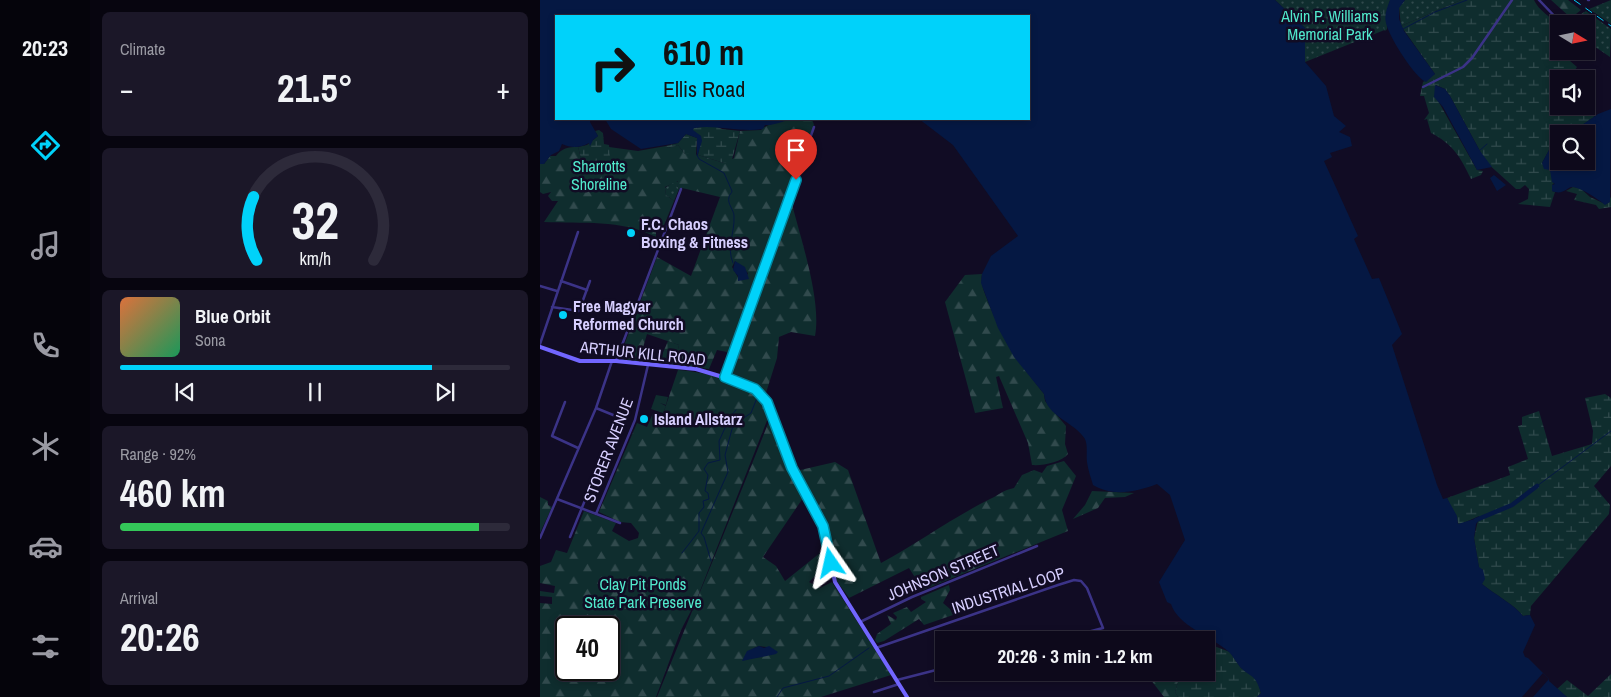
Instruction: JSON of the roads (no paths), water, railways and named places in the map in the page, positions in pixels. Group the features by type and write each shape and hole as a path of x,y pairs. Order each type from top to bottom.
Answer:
{"street":[{"path":"1423,87 1463,68 1512,0"},
{"path":"1539,0 1553,15"},
{"path":"725,377 814,127"},
{"path":"540,538 596,408 681,189"},
{"path":"540,346 578,232"},
{"path":"561,281 587,290"},
{"path":"552,307 578,310 590,281"},
{"path":"540,286 557,292"},
{"name":"ARTHUR KILL ROAD","path":"540,346 577,360 614,361 696,369 725,377 755,389 767,402 792,468 823,526 835,582 907,697"},
{"name":"STORER AVENUE","path":"596,514 635,420 648,364"},
{"path":"565,402 552,436 578,448"},
{"path":"596,408 618,417 612,432"},
{"path":"570,537 590,488"},
{"path":"557,498 620,523"},
{"name":"JOHNSON STREET","path":"860,622 912,597 1037,546"},
{"name":"INDUSTRIAL LOOP","path":"876,648 1074,580 1082,581 1087,588 1103,628 1092,631"},
{"path":"874,692 935,671"}],"water":[{"path":"540,0 1275,0 1305,28 1305,62 1326,86 1334,116 1346,126 1339,132 1350,137 1352,146 1330,153 1332,157 1324,161 1358,236 1354,239 1372,279 1379,278 1402,334 1392,345 1437,485 1443,499 1447,498 1457,516 1458,524 1481,517 1476,524 1474,538 1479,567 1483,570 1485,579 1482,584 1523,616 1530,615 1535,625 1523,652 1525,657 1567,697 1257,697 1261,693 1255,679 1240,667 1229,652 1215,642 1215,631 1198,631 1180,619 1171,604 1167,602 1159,582 1185,540 1170,495 1157,484 1125,492 1108,491 1093,485 1087,465 1085,439 1075,428 1055,414 1046,402 1044,394 1014,357 998,328 981,283 982,274 991,256 1018,236 953,145 920,120 1030,120 1030,15 555,15 555,120 590,120 598,136 590,146 589,143 576,147 562,144 559,151 551,155 544,164 540,164"},
{"path":"1390,0 1405,0 1399,8 1399,19 1404,31 1435,74 1426,82 1409,65 1388,29 1385,17"},
{"path":"1435,85 1445,89 1450,96 1480,151 1492,167 1477,170 1443,107 1434,97"},
{"path":"1611,109 1610,202 1605,205 1598,199 1573,187 1562,192 1552,191 1552,185 1555,184 1552,182 1550,170 1595,170 1595,125 1582,125 1598,114"},
{"path":"606,120 790,120 765,125 763,129 754,130 711,127 694,128 693,130 701,136 702,141 697,157 697,138 686,134 678,143 641,149 611,129"},
{"path":"1549,150 1550,170 1544,169 1542,163"},
{"path":"1494,175 1506,185 1497,191 1490,178"},
{"path":"735,261 745,267 749,279 738,281 738,276 733,270"},
{"path":"759,646 764,648 769,646 778,652 742,661 747,651"}],"waterway":[{"path":"1403,29 1435,12 1467,0"},
{"path":"1478,152 1487,144"},
{"path":"697,155 699,159 724,173 732,191 729,200 734,216 730,251 733,263"},
{"path":"711,561 701,533 728,472 725,455 732,429 736,423 751,413 757,398"},
{"path":"682,553 699,531 699,513 704,507 703,501 709,499 708,493 705,491 708,475 704,469 708,463 720,460 719,441 730,417 736,410"},
{"path":"1537,486 1611,431"},
{"path":"1476,520 1512,505 1537,486"},
{"path":"777,697 783,688 829,676 869,648"}],"railway":[{"path":"1574,0 1611,26"}],"place":[{"name":"F.C. Chaos Boxing & Fitness","path":"631,233"},
{"name":"Free Magyar Reformed Church","path":"563,315"},
{"name":"Island Allstarz","path":"644,419"}],"park label":[{"name":"Alvin P. Williams Memorial Park","path":"1330,25"},
{"name":"Sharrotts Shoreline","path":"599,175"},
{"name":"Clay Pit Ponds State Park Preserve","path":"643,593"}]}
